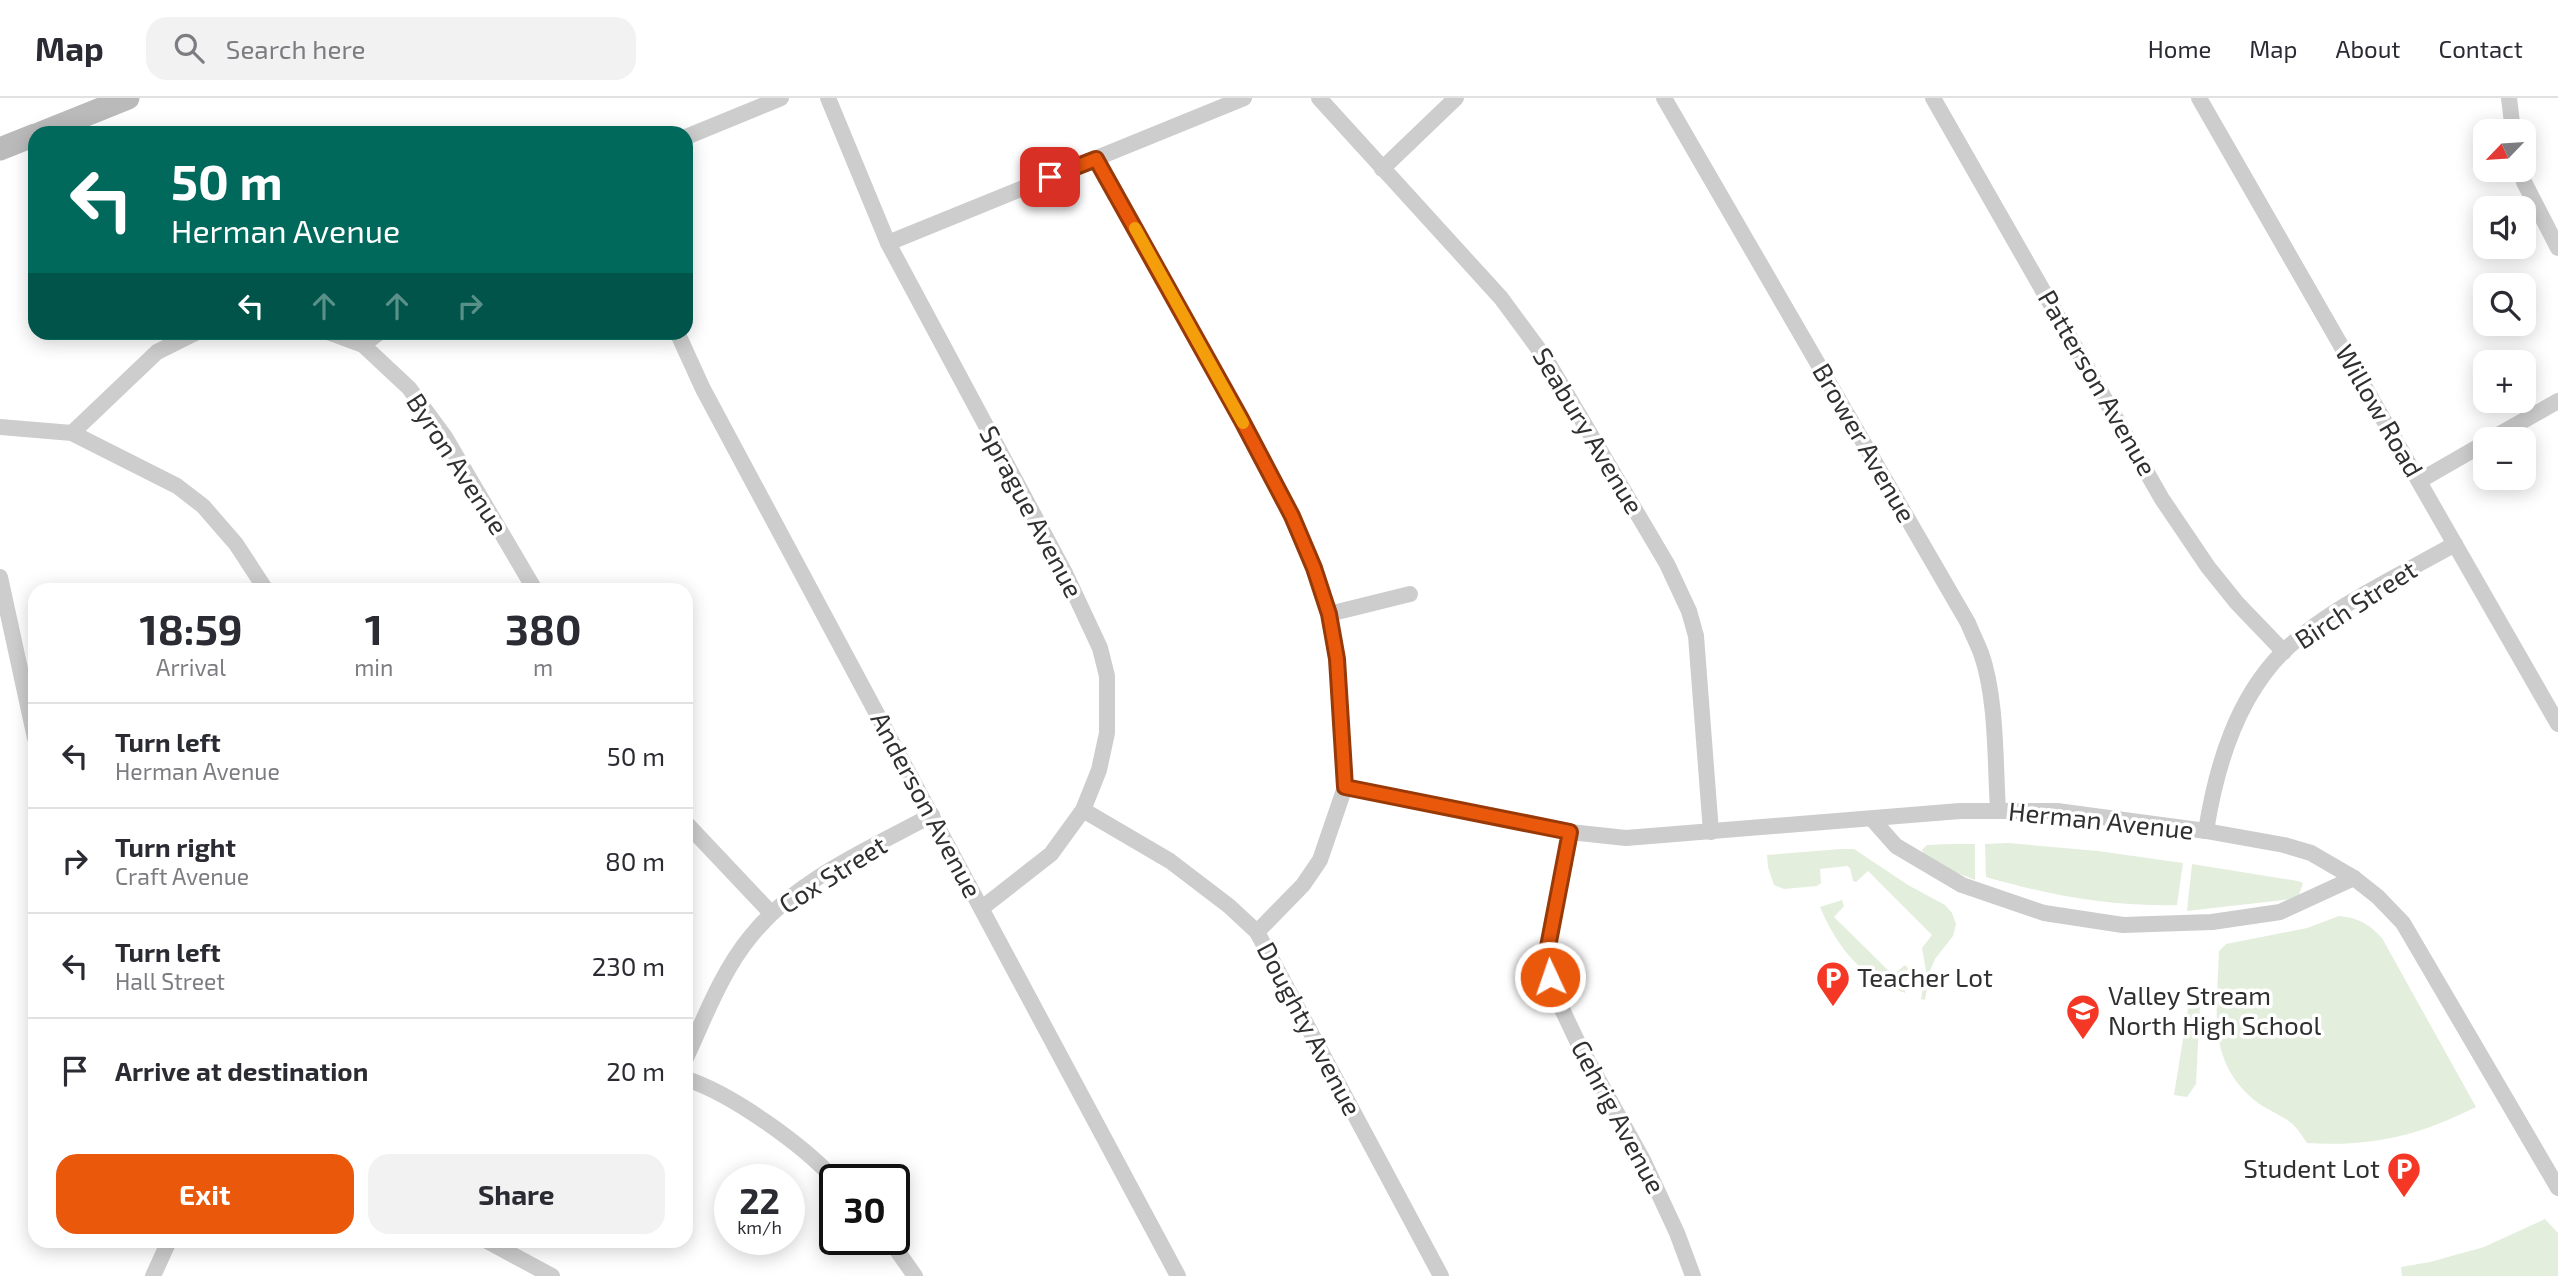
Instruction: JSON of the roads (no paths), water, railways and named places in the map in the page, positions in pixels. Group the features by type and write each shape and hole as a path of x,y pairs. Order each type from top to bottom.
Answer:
{"street":[{"path":"58,126 128,98"},
{"path":"693,134 780,98"},
{"name":"Sprague Avenue","path":"828,98 888,243 1065,573 1100,648 1107,676 1107,733 1099,770 1083,810 1051,854 982,908"},
{"path":"888,243 1244,98"},
{"name":"Seabury Avenue","path":"1319,98 1501,298 1546,359 1667,564 1689,611 1696,636 1711,832"},
{"path":"1382,169 1456,98"},
{"name":"Brower Avenue","path":"1664,98 1968,623 1986,674 1993,728 1998,810"},
{"name":"Willow Road","path":"2199,98 2558,723"},
{"path":"2509,98 2512,119"},
{"name":"Patterson Avenue","path":"1936,99 2162,499 2237,603 2284,652"},
{"path":"0,149 28,138"},
{"path":"1096,159 1283,498 1314,568 1329,614 1337,659 1345,787 1320,860 1303,885 1257,932"},
{"path":"2525,182 2558,248"},
{"path":"72,433 158,352 181,340"},
{"name":"Byron Avenue","path":"350,340 363,345 409,388 445,437 531,583"},
{"path":"363,345 370,340"},
{"name":"Anderson Avenue","path":"681,340 703,389 1178,1276"},
{"path":"2512,427 2558,401"},
{"path":"0,427 72,433 177,486 203,506 236,544 261,583"},
{"path":"2419,481 2473,450"},
{"name":"Birch Street","path":"2206,831 2212,792 2234,730 2261,679 2284,652 2340,610 2455,544"},
{"path":"0,577 28,706"},
{"path":"1329,614 1410,594"},
{"name":"Herman Avenue","path":"1345,787 1570,832 1626,838 1998,810 2057,811 2206,831 2284,845 2311,853 2354,878 2378,897 2403,923 2558,1188"},
{"name":"Doughty Avenue","path":"1083,810 1170,861 1229,906 1257,932 1441,1276"},
{"name":"Cox Street","path":"693,1044 734,961 771,913 824,874 932,815"},
{"path":"1872,818 1896,846 1962,885 2044,914 2123,925 2211,922 2280,912 2354,878"},
{"path":"693,830 771,913"},
{"name":"Gehrig Avenue","path":"1570,832 1547,952 1550,977 1579,1045 1644,1162 1677,1233 1693,1276"},
{"path":"693,1081 753,1115 794,1143 819,1166"},
{"path":"153,1276 166,1248"},
{"path":"500,1248 552,1276"},
{"path":"900,1255 915,1276"}],"place":[{"name":"Teacher Lot","path":"1833,1008"},
{"name":"Valley Stream North High School","path":"2083,1041"},
{"name":"Student Lot","path":"2404,1199"}]}
